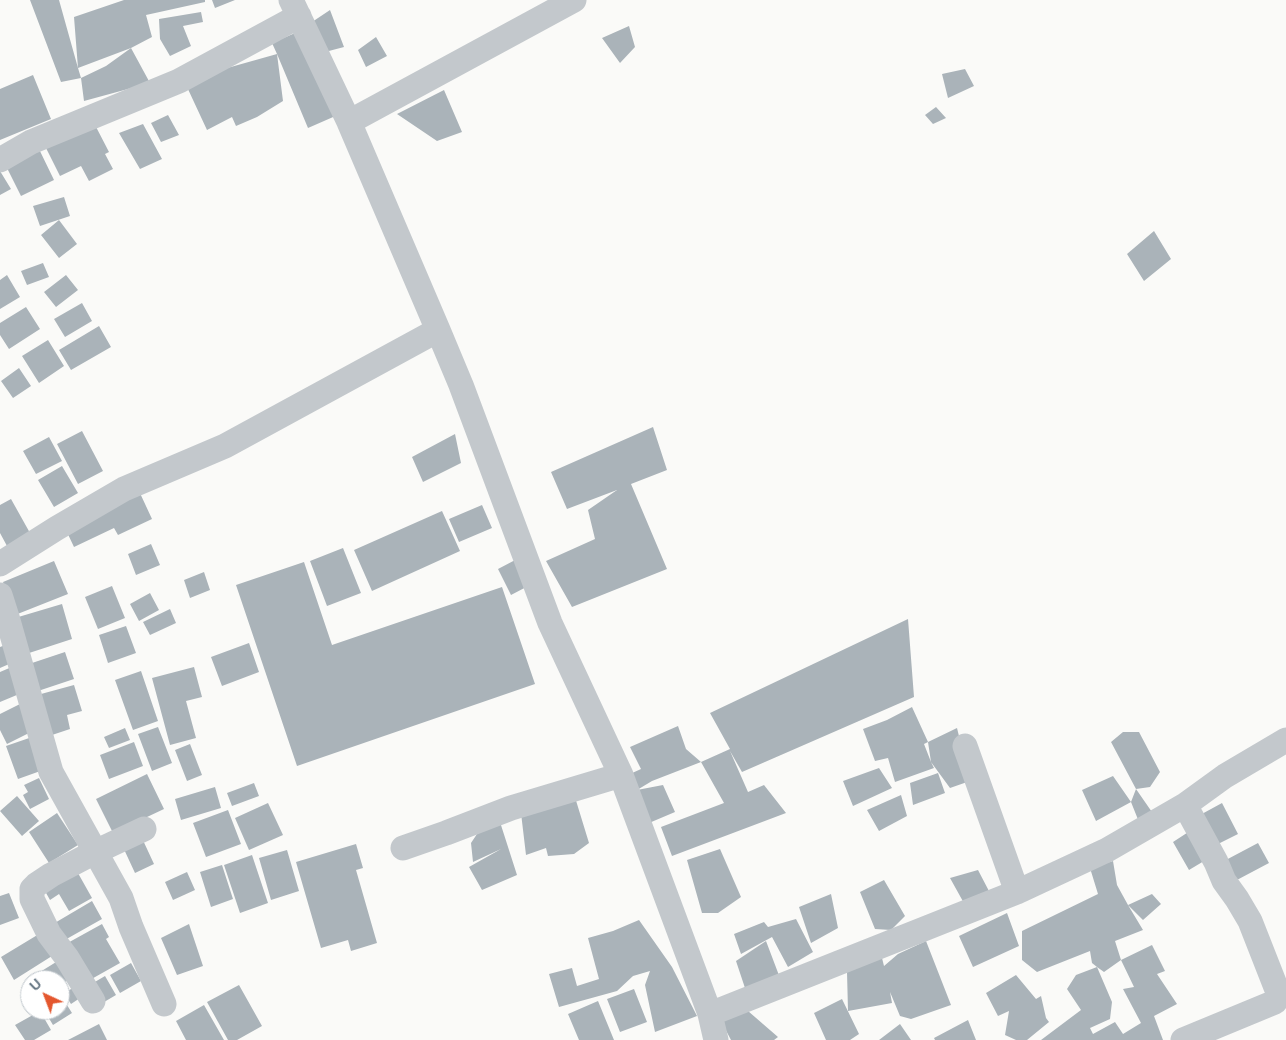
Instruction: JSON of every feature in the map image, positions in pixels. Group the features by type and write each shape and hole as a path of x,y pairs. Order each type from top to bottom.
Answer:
{"street":[{"path":"349,122 574,0"},
{"path":"0,160 32,142 180,81 295,8 349,122 461,385 550,623 621,775 710,1014 716,1040"},
{"path":"0,564 124,489 225,446 438,330"},
{"path":"0,595 51,772 121,898 130,928 164,1004"},
{"path":"710,1014 1017,892 1107,850 1185,805 1226,776 1286,740"},
{"path":"965,746 1017,892"},
{"path":"403,848 446,834 511,808 621,775"},
{"path":"1183,1040 1275,1002 1279,994 1250,921 1224,881 1216,862 1185,805"},
{"path":"93,1001 67,958 48,934 32,899 32,889 51,875 144,829"}],"building":[{"path":"30,0 59,0 81,78 61,82"},
{"path":"124,0 205,0 205,2 146,15 152,37 131,48 78,68 74,17"},
{"path":"212,0 235,0 215,8"},
{"path":"330,10 344,47 325,52 312,22"},
{"path":"201,12 203,22 183,26 191,46 170,56 160,39 159,19"},
{"path":"629,26 635,47 620,63 602,38"},
{"path":"302,30 340,114 308,128 272,43"},
{"path":"376,37 387,56 366,67 358,50"},
{"path":"131,48 150,83 84,101 81,78 106,66"},
{"path":"277,54 283,101 257,117 236,126 232,117 207,130 187,87 213,72"},
{"path":"965,69 974,86 948,98 942,74"},
{"path":"33,75 51,119 0,140 0,89"},
{"path":"444,90 462,132 437,141 397,114"},
{"path":"936,107 946,118 933,124 925,115"},
{"path":"168,115 179,135 161,142 151,123"},
{"path":"94,123 109,152 105,154 113,169 89,181 81,166 60,176 46,148"},
{"path":"143,124 162,159 140,169 119,133"},
{"path":"38,147 54,180 21,196 5,164"},
{"path":"0,171 11,189 0,195"},
{"path":"64,197 70,216 40,226 33,206"},
{"path":"59,220 77,244 59,258 41,235"},
{"path":"1154,231 1171,259 1144,281 1127,254"},
{"path":"43,263 49,277 27,285 21,271"},
{"path":"7,275 20,297 0,309 0,280"},
{"path":"66,275 78,290 56,307 44,292"},
{"path":"82,303 92,321 65,337 54,319"},
{"path":"26,307 40,329 9,349 0,335 0,323"},
{"path":"99,326 111,347 71,370 59,350"},
{"path":"48,340 64,366 39,383 22,356"},
{"path":"19,368 31,386 13,398 1,381"},
{"path":"653,427 667,470 631,484 667,569 572,607 546,561 595,539 588,510 617,490 567,509 551,472"},
{"path":"82,431 103,471 78,484 57,444"},
{"path":"455,434 461,463 423,482 412,457"},
{"path":"49,437 62,461 36,474 23,451"},
{"path":"62,466 78,493 54,507 38,480"},
{"path":"139,491 152,519 118,535 114,528 74,547 65,528"},
{"path":"11,499 30,533 7,546 0,533 0,505"},
{"path":"482,505 492,528 459,542 449,519"},
{"path":"442,511 460,551 372,591 354,550"},
{"path":"151,544 160,565 136,575 128,554"},
{"path":"343,548 361,593 327,606 310,561"},
{"path":"519,558 532,584 511,595 498,569"},
{"path":"54,561 68,594 15,615 3,582"},
{"path":"304,562 332,645 502,587 535,684 297,766 236,585"},
{"path":"204,572 210,590 190,598 184,580"},
{"path":"112,586 125,618 98,629 85,597"},
{"path":"150,593 159,610 139,621 130,604"},
{"path":"62,604 72,639 26,654 15,618"},
{"path":"170,609 176,623 150,635 143,622"},
{"path":"908,619 914,697 742,772 730,751 748,792 764,785 786,813 672,856 661,827 724,803 701,762 730,749 710,713"},
{"path":"126,626 136,653 108,663 99,635"},
{"path":"249,643 259,672 222,686 211,657"},
{"path":"8,644 16,661 0,668 0,647"},
{"path":"65,652 74,679 38,691 29,664"},
{"path":"14,666 24,692 0,702 0,672"},
{"path":"194,667 202,697 186,701 196,738 170,745 152,678"},
{"path":"141,671 158,721 133,730 115,680"},
{"path":"74,685 82,711 67,715 70,729 52,735 41,694"},
{"path":"20,704 33,731 7,744 0,730 0,714"},
{"path":"912,707 928,742 924,744 934,768 895,782 888,758 875,761 863,729 887,720"},
{"path":"678,726 686,749 701,762 652,781 637,790 630,774 641,769 630,747"},
{"path":"158,727 172,763 152,771 138,734"},
{"path":"125,728 130,740 109,748 104,737"},
{"path":"957,728 970,781 950,788 931,762 928,742"},
{"path":"1123,732 1139,732 1160,772 1150,787 1136,789 1111,742"},
{"path":"35,736 46,769 18,779 6,746"},
{"path":"134,742 143,766 109,779 100,755"},
{"path":"190,744 202,775 187,781 175,750"},
{"path":"879,768 892,788 853,806 843,781"},
{"path":"938,773 945,793 913,805 910,783"},
{"path":"147,774 164,809 113,833 96,799"},
{"path":"1113,776 1131,802 1096,821 1082,790"},
{"path":"39,778 49,799 30,809 23,795 28,792 24,785"},
{"path":"254,783 259,796 232,806 227,793"},
{"path":"663,785 675,812 649,823 637,790"},
{"path":"215,787 221,808 181,820 175,799"},
{"path":"1136,789 1154,815 1139,822 1131,802"},
{"path":"574,794 589,843 574,854 548,856 546,848 526,855 521,813"},
{"path":"901,795 907,816 879,831 867,810"},
{"path":"17,796 39,821 22,836 0,811"},
{"path":"268,803 283,835 249,850 235,818"},
{"path":"1222,803 1238,834 1216,845 1200,815"},
{"path":"228,810 241,844 206,857 193,823"},
{"path":"57,813 78,845 49,863 29,832"},
{"path":"500,822 517,875 482,890 469,867 501,849 473,862 471,843 477,834"},
{"path":"1193,829 1209,858 1189,870 1173,842"},
{"path":"141,836 154,864 135,873 122,845"},
{"path":"1258,843 1269,863 1235,881 1224,861"},
{"path":"356,844 363,868 356,870 377,943 351,951 348,940 321,948 296,862"},
{"path":"720,849 741,897 718,913 702,913 687,860"},
{"path":"287,850 299,891 271,900 259,858"},
{"path":"252,855 268,903 240,913 224,865"},
{"path":"1113,861 1117,885 1143,930 1115,941 1121,960 1104,972 1092,963 1090,951 1037,972 1022,960 1022,931 1098,894 1090,868"},
{"path":"222,865 233,899 211,907 200,872"},
{"path":"74,866 92,898 69,911 59,894 50,900 41,884"},
{"path":"978,870 990,893 965,905 950,878"},
{"path":"187,872 195,890 173,900 165,882"},
{"path":"884,880 905,916 891,930 875,929 860,892"},
{"path":"9,893 19,918 0,925 0,896"},
{"path":"831,894 838,928 811,943 799,907"},
{"path":"1152,894 1161,904 1143,920 1128,905"},
{"path":"92,901 102,919 63,941 53,924"},
{"path":"1007,913 1019,946 973,967 959,936"},
{"path":"796,919 813,952 788,967 772,937 741,954 734,934 764,922 768,927"},
{"path":"639,920 672,967 697,1016 655,1032 645,985 650,971 633,976 617,991 559,1007 549,974 572,968 577,986 599,979 588,938 613,931"},
{"path":"102,924 109,937 106,939 120,963 88,981 64,945"},
{"path":"189,924 203,966 177,975 161,938"},
{"path":"39,934 52,956 30,970 20,970 20,976 14,980 1,957"},
{"path":"766,941 780,978 747,994 736,961"},
{"path":"926,941 951,1005 911,1019 900,1016 890,992 892,1003 848,1011 847,972 882,958 884,966 898,954"},
{"path":"1152,945 1165,971 1157,974 1177,1004 1154,1016 1163,1040 1041,1040 1081,1010 1067,989 1076,975 1097,967 1112,1002 1110,1019 1090,1028 1093,1034 1115,1022 1123,1034 1141,1023 1123,989 1134,987 1121,960"},
{"path":"61,959 67,970 43,970"},
{"path":"131,963 141,981 120,993 110,975"},
{"path":"1016,975 1036,999 1041,996 1046,1018 1049,1022 1027,1040 1016,1040 1005,1035 1009,1011 998,1016 986,993"},
{"path":"105,976 116,995 99,1005 88,986"},
{"path":"80,984 86,994 71,1004 70,990"},
{"path":"239,985 262,1026 237,1040 228,1040 207,1002"},
{"path":"634,989 647,1022 620,1032 607,999"},
{"path":"842,999 859,1034 850,1040 826,1040 814,1013"},
{"path":"598,1001 614,1040 579,1040 568,1014"},
{"path":"204,1005 224,1040 186,1040 176,1021"},
{"path":"748,1011 778,1037 774,1040 731,1040 721,1021"},
{"path":"24,1020 45,1020 51,1030 34,1040 25,1040 15,1025"},
{"path":"50,1020 61,1020 53,1025"},
{"path":"968,1020 976,1040 935,1040 934,1038"},
{"path":"99,1024 107,1040 68,1040"},
{"path":"900,1024 911,1040 879,1040"}]}
